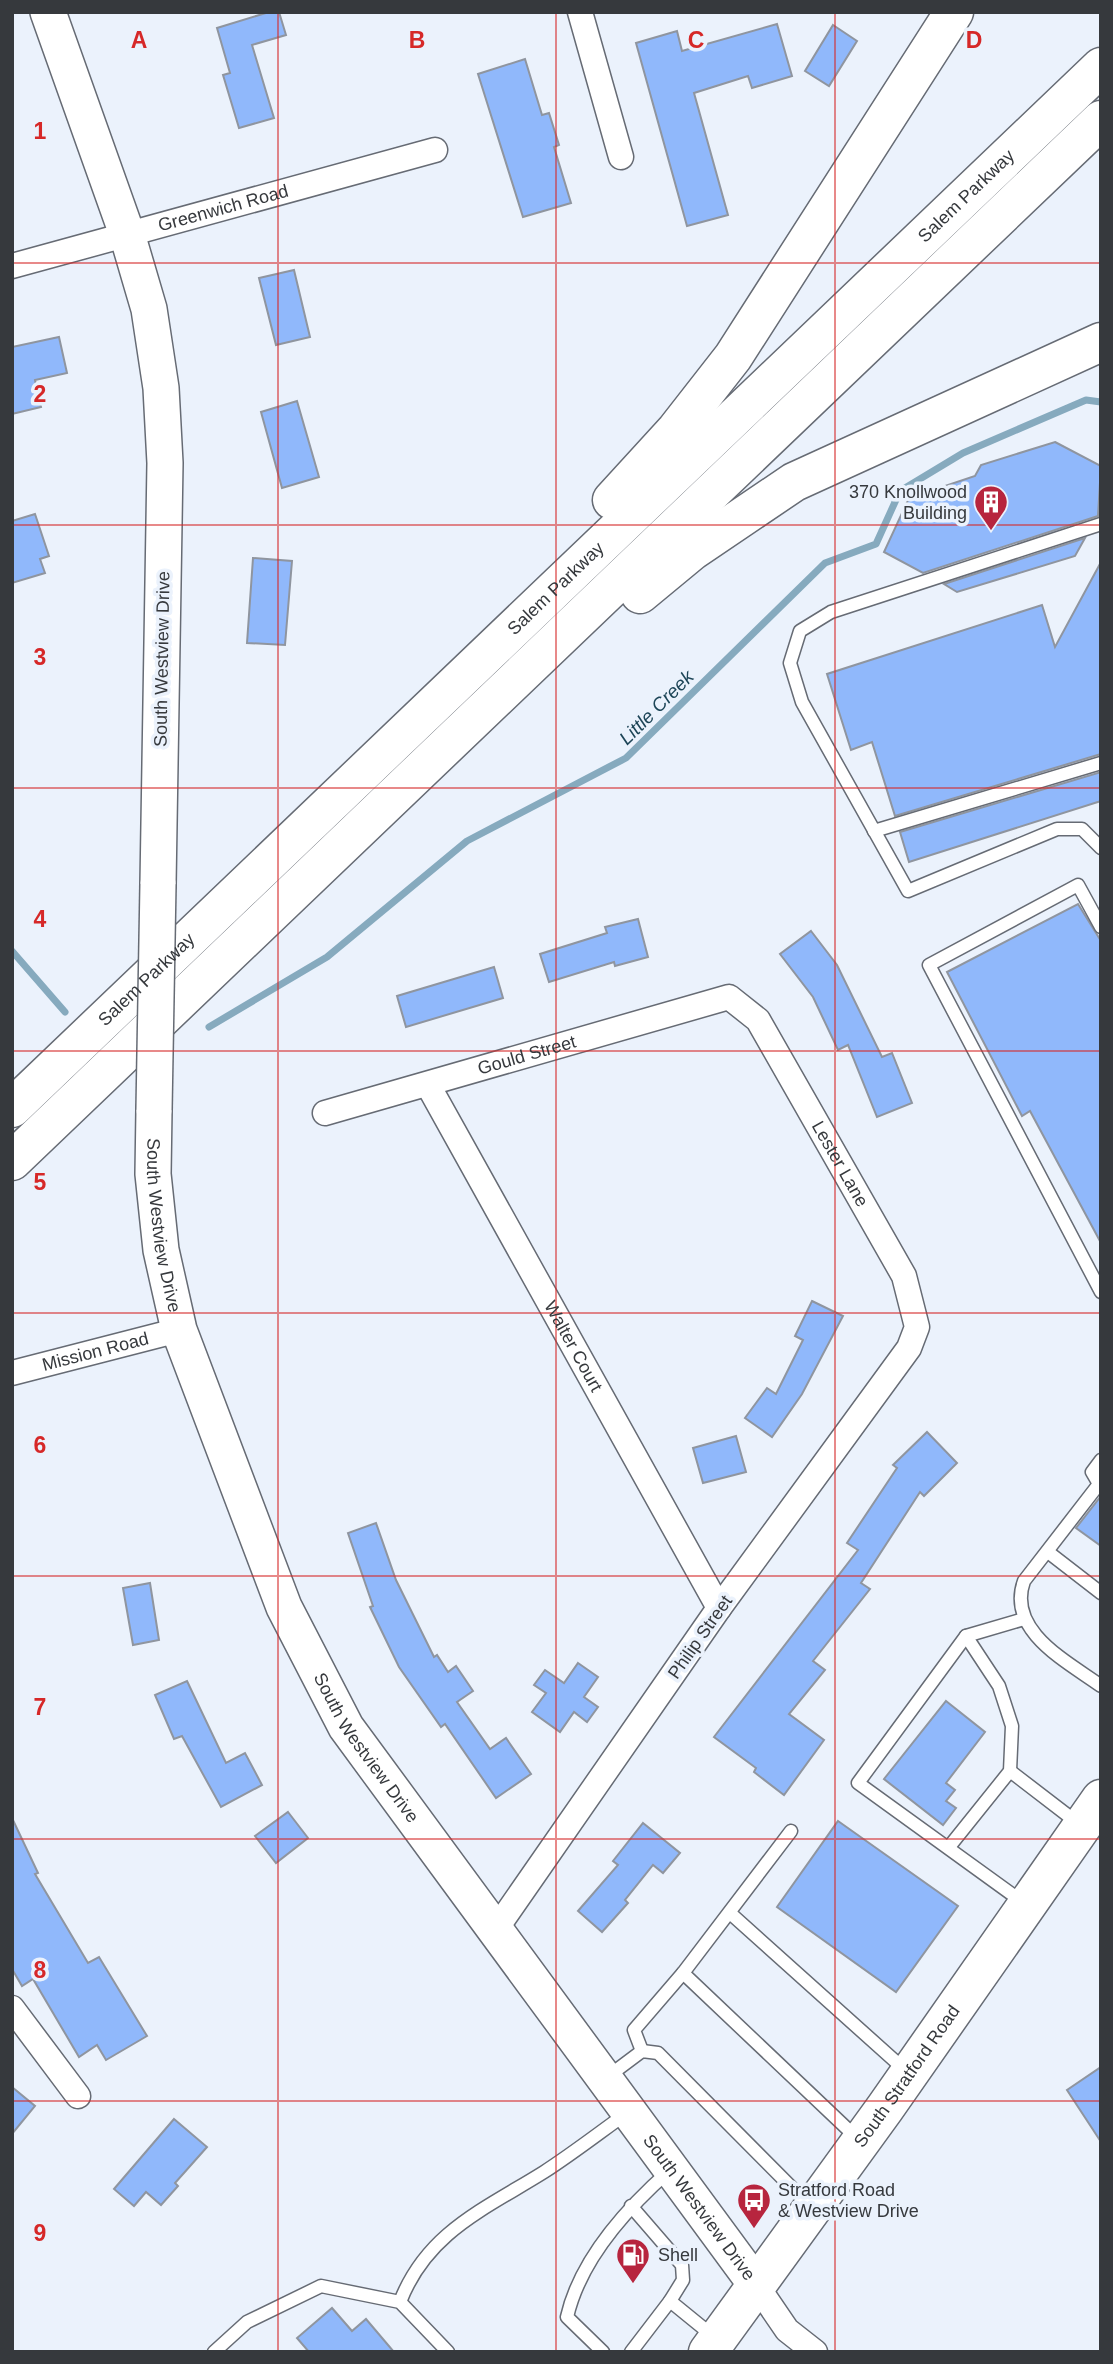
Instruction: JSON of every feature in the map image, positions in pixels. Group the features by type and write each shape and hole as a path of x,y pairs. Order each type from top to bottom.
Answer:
{"main road":[{"path":"474,665 482,628 638,473 733,358 954,12"},
{"name":"Salem Parkway","path":"12,1108 1101,67"},
{"path":"12,1161 1101,120"},
{"path":"513,684 548,676 663,573 755,506 794,482 1101,342"},
{"name":"South Stratford Road","path":"713,2345 861,2142 1091,1813"}],"street":[{"name":"South Westview Drive","path":"48,12 127,234 149,309 161,388 165,463 153,1174 161,1250 179,1330 284,1607 340,1716 757,2286"},
{"path":"580,12 621,157"},
{"name":"Greenwich Road","path":"12,266 435,150"},
{"name":"Gould Street","path":"325,1113 729,997"},
{"name":"Lester Lane","path":"729,997 758,1020 904,1276 916,1327 909,1348"},
{"name":"Walter Court","path":"428,1084 719,1608"},
{"name":"Mission Road","path":"12,1373 179,1330"},
{"name":"Philip Street","path":"496,1929 719,1608 909,1348"},
{"path":"12,2008 78,2095"},
{"path":"757,2286 787,2330 816,2352"}],"lane":[{"path":"1101,524 831,612 800,631 790,663 802,702 908,891 1057,829 1082,830 1101,848"},
{"path":"874,831 1101,763"},
{"path":"1101,927 1078,885 929,965 1101,1292"},
{"path":"1101,1461 1092,1472 1099,1484 1024,1581 1020,1591 1024,1619 1040,1642 1101,1686"},
{"path":"1048,1552 1101,1593"},
{"path":"1024,1619 966,1636 858,1783 1026,1904"},
{"path":"949,1847 1010,1770 1012,1726 999,1686 966,1636"},
{"path":"1010,1770 1091,1813"},
{"path":"642,2051 634,2030 683,1973 791,1831"},
{"path":"730,1913 908,2073"},
{"path":"683,1973 861,2142"},
{"path":"605,2078 642,2051 658,2053 813,2208"},
{"path":"400,2302 421,2259 452,2229 547,2170 629,2111"},
{"path":"603,2352 567,2317 574,2287 631,2206 671,2169"},
{"path":"631,2206 682,2265 683,2280 631,2352"},
{"path":"214,2352 247,2322 321,2286 400,2302 448,2352"},
{"path":"670,2301 713,2345"}],"building":[{"path":"269,12 279,12 286,35 252,45 274,118 239,128 223,75 230,73 217,28"},
{"path":"777,24 792,76 752,88 748,76 694,93 728,215 687,226 636,43 677,31 682,51"},
{"path":"833,25 857,41 829,86 805,71"},
{"path":"525,59 542,115 549,113 559,145 554,147 571,203 523,217 478,74"},
{"path":"294,270 310,337 276,345 259,278"},
{"path":"59,337 67,373 35,380 41,407 12,414 12,347"},
{"path":"297,401 319,477 282,488 261,412"},
{"name":"370 Knollwood Building","path":"1055,442 1101,466 1098,516 923,573 884,552 909,498 975,476 981,465"},
{"path":"35,514 49,556 40,559 45,573 12,583 12,521"},
{"path":"1085,538 1075,556 957,592 944,584"},
{"path":"253,558 292,561 285,645 247,643"},
{"path":"1101,562 1101,754 895,816 872,742 851,750 827,674 1042,605 1055,647"},
{"path":"1101,772 1101,801 909,862 900,832"},
{"path":"1078,904 1101,941 1101,1243 1030,1111 1022,1116 947,972"},
{"path":"638,919 648,957 615,966 614,962 549,982 540,954 607,933 605,927"},
{"path":"811,931 837,965 882,1057 892,1053 912,1103 877,1117 848,1045 838,1050 813,997 780,954"},
{"path":"494,967 503,998 406,1027 397,996"},
{"path":"812,1301 843,1316 802,1394 772,1437 745,1418 767,1388 776,1394 803,1340 795,1336"},
{"path":"927,1432 957,1463 924,1496 920,1492 861,1583 870,1589 813,1661 825,1670 789,1714 824,1740 784,1795 754,1772 756,1768 714,1737 858,1550 847,1543 897,1468 893,1465"},
{"path":"736,1436 746,1472 703,1483 693,1448"},
{"path":"1101,1496 1101,1546 1076,1528"},
{"path":"376,1523 396,1580 434,1657 437,1655 448,1672 456,1666 473,1691 457,1702 490,1749 506,1738 531,1774 496,1798 445,1724 441,1727 399,1667 370,1607 373,1606 348,1533"},
{"path":"150,1583 159,1640 133,1645 123,1588"},
{"path":"578,1663 598,1677 584,1697 598,1707 587,1722 574,1712 560,1732 532,1712 546,1693 534,1685 545,1670 564,1683"},
{"path":"187,1681 226,1763 245,1753 262,1785 221,1807 182,1736 174,1739 155,1695"},
{"path":"946,1701 985,1732 946,1783 955,1790 946,1801 956,1808 943,1825 884,1779"},
{"path":"288,1812 308,1838 276,1863 255,1836"},
{"path":"12,1818 38,1873 35,1874 88,1963 99,1957 147,2036 106,2060 97,2045 79,2057 33,1979 22,1986 12,1969"},
{"path":"838,1821 958,1906 896,1992 777,1907"},
{"path":"643,1823 680,1853 663,1873 653,1865 625,1900 628,1903 602,1932 578,1911 618,1865 613,1861"},
{"path":"1101,2067 1101,2142 1067,2090"},
{"path":"12,2087 35,2106 12,2134"},
{"path":"174,2119 207,2147 175,2183 178,2186 161,2205 146,2192 134,2206 114,2189"},
{"path":"332,2308 352,2331 366,2319 394,2352 309,2352 297,2338"}],"waterway":[{"name":"Little Creek","path":"209,1027 327,957 467,841 626,758 825,563 876,544 900,491 963,453 1086,400 1101,402"},
{"name":"Little Creek","path":"12,951 65,1012"}],"place":[{"name":"370 Knollwood Building","path":"991,532"},
{"name":"Stratford Road & Westview Drive","path":"754,2230"},
{"name":"Shell","path":"633,2285"}]}
